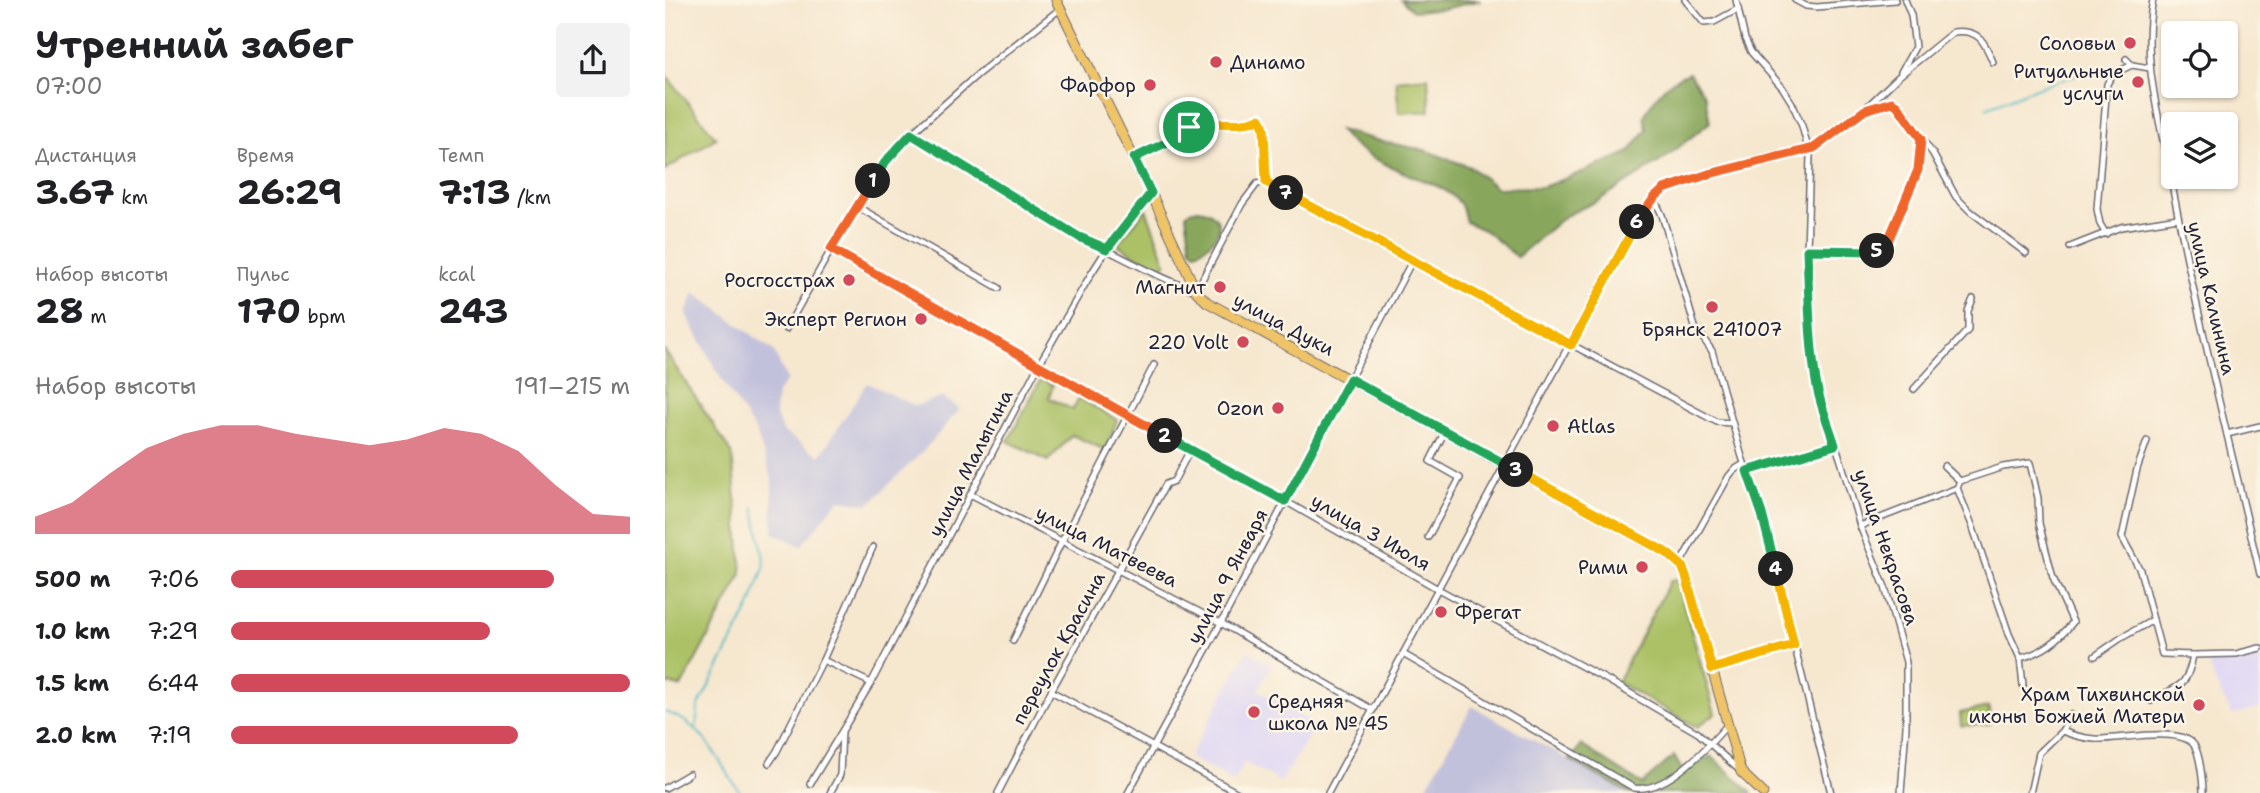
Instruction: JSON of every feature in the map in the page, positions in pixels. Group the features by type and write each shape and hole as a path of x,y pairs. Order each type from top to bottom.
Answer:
{"main road":[{"name":"улица Дуки","path":"1058,5 1196,291 1207,302 1667,553 1680,564"},
{"path":"1680,564 1686,576 1741,772 1763,793"}],"street":[{"path":"1685,0 1704,23 1714,22 1738,9"},
{"name":"улица Некрасова","path":"1736,0 1745,39 1751,52 1782,87 1792,103 1809,150 1811,171 1807,250 1810,323 1816,378 1860,526 1885,587 1906,662 1906,727 1901,793"},
{"path":"1795,0 1806,6 1817,6 1895,0"},
{"path":"1898,77 1915,47 1911,15 1905,0"},
{"name":"улица Калинина","path":"2153,0 2150,68 2178,218 2260,574"},
{"path":"786,329 856,206 886,161 911,134 1058,5"},
{"path":"1328,793 1632,228 1654,198 1664,189 1709,174 1809,150 1819,145 1865,110 1898,77 1949,34 1957,32 1974,35 1983,40 1993,62"},
{"path":"2126,59 2132,65"},
{"path":"2106,234 2097,209 2108,84 2113,74 2132,65 2150,68"},
{"path":"1865,110 1887,102 1895,103 1933,154 1955,197 2026,253"},
{"path":"1134,158 1180,136 1183,130 1199,123 1253,123 1260,118 1264,128 1266,182"},
{"path":"911,134 1079,237 1196,291 1242,204 1257,184 1266,182 1717,422 1732,423"},
{"path":"1807,250 1883,250 1918,170 1921,139"},
{"name":"улица Малыгина","path":"810,784 871,683 1038,366 1107,249 1151,193"},
{"path":"1654,198 1662,215 1695,327 1712,351 1744,464 1762,514 1831,793"},
{"path":"856,206 999,288"},
{"path":"2070,247 2121,227 2178,218"},
{"name":"улица 3 Июля","path":"831,249 1438,589 1611,682 1698,733 1741,772"},
{"name":"улица 9 Января","path":"1128,793 1412,261"},
{"path":"1914,389 1968,330 1968,310 1973,299"},
{"path":"1013,641 1154,365"},
{"path":"2227,434 2260,426"},
{"path":"1428,537 1461,478 1430,461 1445,431"},
{"path":"2147,441 2137,469 2122,537 2140,570 2162,654 2235,654 2260,648"},
{"path":"1747,471 1835,445"},
{"name":"переулок Красина","path":"998,793 1051,691 1166,484 1174,481 1191,450"},
{"path":"2020,658 2032,656 2050,646 2073,622 2053,578 2039,523 2038,498 2030,463 2003,467 1960,481 1957,488 2020,658 2023,685"},
{"path":"1680,564 1729,476 1744,464"},
{"path":"1944,466 1960,481"},
{"path":"1860,526 1957,488"},
{"name":"улица Матвеева","path":"972,495 1221,623 1373,710"},
{"path":"768,763 777,751 823,660 873,547"},
{"path":"2095,656 2120,638 2153,620"},
{"path":"1712,669 1794,645"},
{"path":"1403,653 1633,788 1647,789 1665,783 1700,756 1728,724"},
{"path":"2151,701 2179,686 2189,677 2193,655"},
{"path":"823,660 871,683"},
{"path":"1051,691 1238,793"},
{"path":"2030,793 2039,753 2062,731 2071,715"},
{"name":"улица Малыгина","path":"830,793 840,775 842,731"},
{"path":"2062,731 2094,739 2170,734 2184,738 2193,744 2197,755 2203,793"},
{"path":"665,788 689,774"}],"shaded area":[{"path":"694,292 774,351 787,380 777,393 775,414 782,431 820,456 867,383 916,406 942,397 960,409 926,448 869,504 839,500 801,546 773,533 772,479 756,432 720,377 686,314"},
{"name":"Средняя школа № 45","path":"1247,651 1272,665 1258,690 1316,725 1281,782 1244,762 1234,782 1189,757"},
{"path":"2260,651 2260,708 2232,715 2209,665"},
{"path":"1472,706 1629,793 1423,793"}],"green space":[{"path":"1401,0 1481,0 1443,9 1413,11"},
{"path":"1689,73 1705,96 1710,122 1664,159 1599,200 1565,216 1517,257 1486,231 1466,222 1460,204 1449,193 1372,157 1354,145 1339,130 1424,150 1470,167 1497,188 1543,187 1628,153 1647,129 1644,116 1652,102 1668,85"},
{"path":"665,74 716,138 665,170"},
{"path":"1428,77 1430,111 1399,113 1396,80"},
{"path":"1146,209 1166,263 1159,270 1117,244"},
{"path":"1198,209 1212,214 1219,226 1211,242 1196,252 1191,249 1186,215"},
{"path":"665,351 732,453 742,574 681,687 665,683"},
{"path":"1041,379 1053,385 1049,398 1073,410 1079,398 1117,420 1105,450 1072,435 1048,461 1008,441"},
{"path":"1677,580 1715,714 1697,727 1617,682 1670,581"},
{"path":"1989,707 1990,724 1961,726 1960,713"},
{"path":"1581,745 1642,784 1674,756 1682,770 1711,756 1752,793 1629,793 1570,760"}],"waterway":[{"path":"1986,108 2076,75"},
{"path":"696,730 698,707 750,607 765,565 754,507"},
{"path":"665,712 679,718 701,735 741,793"}],"place":[{"name":"Соловьи","path":"2130,43"},
{"name":"Динамо","path":"1216,62"},
{"name":"Ритуальные услуги","path":"2138,82"},
{"name":"Фарфор","path":"1150,85"},
{"name":"Росгосстрах","path":"849,280"},
{"name":"Магнит","path":"1220,287"},
{"name":"Брянск 241007","path":"1712,307"},
{"name":"Эксперт Регион","path":"921,319"},
{"name":"220 Volt","path":"1243,342"},
{"name":"Ozon","path":"1278,408"},
{"name":"Atlas","path":"1553,426"},
{"name":"Рими","path":"1642,567"},
{"name":"Фрегат","path":"1441,612"},
{"name":"Храм Тихвинской иконы Божией Матери","path":"2199,705"},
{"name":"Средняя школа № 45","path":"1254,712"}],"route":[{"path":"1887,102 1895,103 1921,139 1918,170 1885,248 1881,251 1807,250 1810,323 1816,378 1835,445 1747,471 1762,514 1794,645 1712,669 1686,576 1682,566 1667,553 1350,379 1285,501 831,249 886,161 911,134 1079,237 1107,249 1151,193 1134,158 1180,136 1183,130 1189,127 1213,122 1253,123 1260,118 1264,128 1266,182 1571,345 1632,228 1664,189 1734,167 1814,148 1865,110 1887,102"}]}
